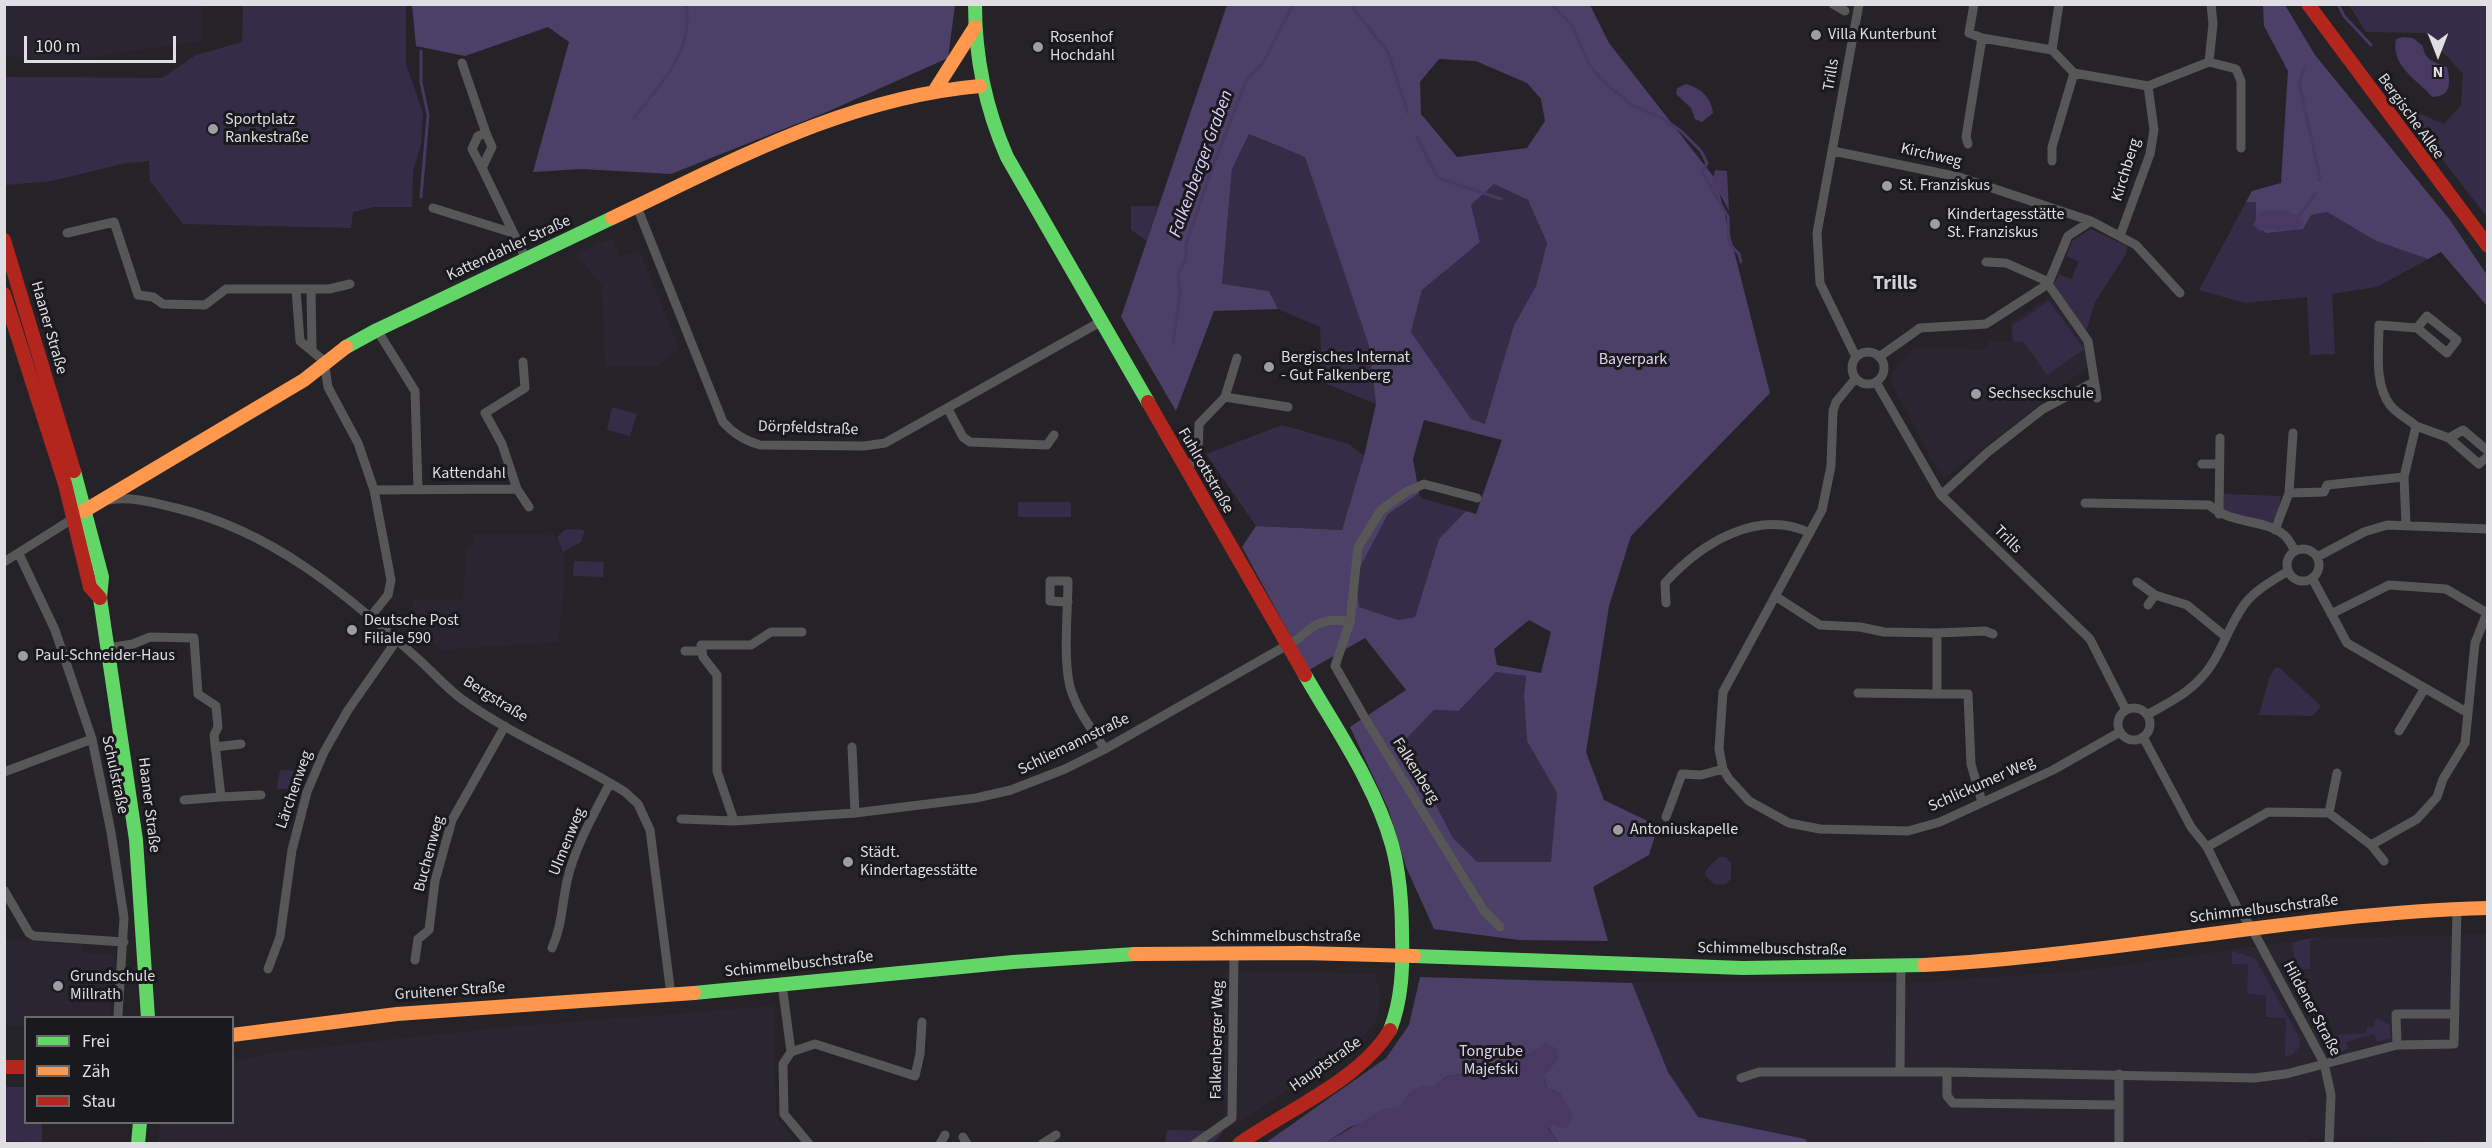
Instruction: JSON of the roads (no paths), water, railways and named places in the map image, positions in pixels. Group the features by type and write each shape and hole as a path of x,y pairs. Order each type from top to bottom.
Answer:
{"main road":[{"name":"Fuhlrottstraße","path":"975,4 980,86 993,127 1017,177 1364,778 1392,844 1400,889 1402,954"},
{"name":"Bergische Allee","path":"2308,4 2487,246"},
{"path":"935,90 975,27"},
{"name":"Kattendahler Straße","path":"84,512 133,480 304,380 324,361 377,330 526,259 767,145 835,117 880,102 935,90 980,86"},
{"name":"Haaner Straße","path":"4,240 81,492 84,512 102,577 100,598 136,840 151,1016"},
{"name":"Haaner Straße","path":"4,294 66,489 90,587 100,598"},
{"name":"Schimmelbuschstraße","path":"671,995 1105,956 1402,954 1732,967 1829,968 1901,965 2061,953 2251,927 2487,908"},
{"name":"Hauptstraße","path":"1239,1143 1362,1062 1383,1042 1395,1022 1402,954"},
{"name":"Gruitener Straße","path":"234,1035 364,1015 671,995"},
{"path":"4,1067 24,1067"},
{"path":"138,1143 140,1124"}],"street":[{"path":"1833,4 1845,11"},
{"name":"Trills","path":"1856,357 1820,283 1817,233 1859,4"},
{"path":"1974,4 1969,33 1982,38 2052,50 2073,73 2148,86 2209,62 2236,69 2241,81 2241,148"},
{"path":"2052,50 2059,4"},
{"path":"2209,62 2213,24 2211,4"},
{"path":"1968,144 1966,137 1982,38"},
{"path":"462,63 492,147 482,168"},
{"path":"2052,161 2052,147 2073,73"},
{"name":"Kirchberg","path":"2120,236 2150,154 2154,130 2148,86"},
{"path":"486,133 478,136 472,149 526,259"},
{"name":"Kirchweg","path":"1833,152 1959,177 2091,221 2120,236 2147,254 2180,292"},
{"name":"Dörpfeldstraße","path":"637,207 723,422 732,432 746,441 760,444 864,446 885,443 1100,322"},
{"path":"433,208 513,233"},
{"path":"1879,357 1920,328 1986,324 2048,283 2068,236 2091,221"},
{"path":"67,233 114,222 138,295 153,297 163,304 205,305 226,289 311,290 350,284"},
{"path":"1986,262 2006,263 2048,283 2088,341 2097,398"},
{"path":"296,290 300,341 324,361 328,387 358,443 374,490 391,580 388,595 370,616"},
{"path":"311,290 312,350"},
{"path":"2417,328 2379,326 2379,374 2383,393 2391,406 2416,426 2449,438 2479,465 2487,454 2463,430 2449,438"},
{"path":"377,330 415,392 418,489"},
{"path":"1870,352 1879,357 1884,370 1876,382 1863,384 1855,379 1851,367 1856,357 1870,352"},
{"path":"1185,469 1198,457 1198,424 1225,397 1238,358"},
{"name":"Kattendahl","path":"374,490 517,489 502,444 485,413 525,388 523,362"},
{"path":"1666,817 1682,774 1701,775 1723,769 1719,749 1722,692 1822,510 1828,486 1833,411 1836,402 1855,379"},
{"name":"Trills","path":"1876,382 1941,495 2090,639 2126,710"},
{"path":"1941,495 1988,452 2043,409 2094,382"},
{"path":"1225,397 1288,407"},
{"path":"948,409 963,437 976,445 1047,445 1054,435"},
{"path":"2406,524 2404,477 2408,452 2416,426"},
{"path":"2275,530 2289,493 2294,432"},
{"path":"2219,514 2220,438"},
{"path":"2202,464 2219,465"},
{"path":"2289,493 2325,492 2326,485 2404,477"},
{"path":"133,480 146,501"},
{"name":"Falkenberg","path":"1477,498 1424,484 1406,492 1381,510 1358,547 1350,622 1335,666 1484,911 1500,927"},
{"path":"517,489 529,507"},
{"name":"Bergstraße","path":"98,501 119,498 146,501 226,523 270,545 322,577 370,616 462,700 610,783 638,804 650,830 671,995"},
{"path":"2085,503 2209,505 2219,514 2285,535 2295,551"},
{"path":"5,559 19,554 84,512"},
{"path":"1666,603 1665,583 1673,575 1704,551 1739,530 1751,525 1780,523 1810,533"},
{"path":"2317,557 2364,532 2387,525 2487,529"},
{"path":"2307,549 2317,557 2319,568 2312,578 2300,580 2288,571 2288,561 2295,551 2307,549"},
{"name":"Schulstraße","path":"19,554 55,630 92,739 111,832 124,918 118,1015"},
{"path":"2147,715 2184,693 2201,679 2244,605 2264,586 2288,571"},
{"path":"2312,578 2347,643 2468,713"},
{"path":"2137,582 2155,595 2187,605 2226,637"},
{"path":"2331,614 2390,585 2446,590 2487,613 2475,643 2465,743 2443,779 2437,797 2417,819 2371,845"},
{"path":"2148,605 2155,595"},
{"path":"1775,596 1820,625 1884,632 1985,631 1993,634"},
{"path":"1068,602 1067,672 1071,692 1105,749"},
{"path":"1287,645 1315,623 1333,619 1350,622"},
{"path":"734,821 717,771 717,675 703,657 701,645 751,645 771,632 802,632"},
{"path":"1936,694 1938,633"},
{"path":"108,648 133,644 150,637 194,638 198,694 216,706 218,727 214,735 221,797"},
{"name":"Lärchenweg","path":"268,969 280,937 292,850 307,792 324,752 348,710 397,640"},
{"name":"Schliemannstraße","path":"681,819 734,821 855,813 976,798 1011,790 1065,769 1105,749 1287,645"},
{"path":"686,651 702,651"},
{"path":"2399,731 2425,688"},
{"path":"1858,693 1968,694 1971,764 1982,802"},
{"path":"2138,709 2147,715 2150,728 2143,737 2130,740 2120,732 2118,720 2126,710 2138,709"},
{"name":"Buchenweg","path":"415,960 418,939 429,930 435,881 452,820 506,726"},
{"name":"Schlickumer Weg","path":"1723,769 1749,801 1790,823 1820,829 1908,831 1940,822 2053,770 2120,732"},
{"path":"2143,737 2191,827 2207,847 2237,907 2251,927"},
{"path":"4,772 92,739"},
{"path":"215,747 241,744"},
{"path":"852,747 855,813"},
{"path":"2329,813 2337,773"},
{"name":"Ulmenweg","path":"552,948 559,933 567,879 584,834 610,783"},
{"path":"184,800 261,795"},
{"path":"2207,847 2268,812 2329,813 2371,845 2384,861"},
{"path":"4,890 28,933 34,936 124,942"},
{"path":"1741,1078 1759,1072 1900,1071 2254,1078 2286,1074 2397,1045 2454,1044 2457,909"},
{"name":"Hildener Straße","path":"2251,927 2324,1063 2331,1095 2329,1143"},
{"name":"Falkenberger Weg","path":"1195,1143 1232,1118 1234,954"},
{"path":"1900,1071 1901,965"},
{"path":"782,984 791,1052"},
{"path":"2397,1045 2396,1014 2454,1014"},
{"path":"809,1143 784,1114 783,1064 791,1052 815,1044 915,1076 920,1054 922,1022"},
{"path":"1947,1072 1947,1096 1953,1103 2119,1105"},
{"path":"2119,1074 2119,1143"},
{"path":"1042,1143 1056,1135"}],"waterway":[{"path":"634,118 664,79 680,52 685,37 686,4"},
{"name":"Falkenberger Graben","path":"1173,344 1180,294 1178,275 1186,258 1186,244 1209,177 1246,81 1264,61 1293,4"},
{"path":"1350,4 1388,52 1408,113"},
{"path":"1551,4 1572,25 1589,64 1600,78 1631,105 1662,118 1681,131 1701,151 1707,163 1702,172 1728,217 1729,243 1739,254 1741,262"},
{"path":"2338,4 2344,16 2371,45"},
{"path":"421,51 421,82 428,115 421,197"},
{"path":"2304,69 2299,82 2320,178 2318,180"},
{"path":"1416,136 1438,178 1501,199"},
{"path":"2299,216 2316,193"}],"place":[{"name":"Villa Kunterbunt","path":"1816,35"},
{"name":"Rosenhof Hochdahl","path":"1038,47"},
{"name":"Sportplatz Rankestraße","path":"213,129"},
{"name":"St. Franziskus","path":"1887,186"},
{"name":"Kindertagesstätte St. Franziskus","path":"1935,224"},
{"name":"Bergisches Internat - Gut Falkenberg","path":"1269,367"},
{"name":"Sechseckschule","path":"1976,394"},
{"name":"Deutsche Post Filiale 590","path":"352,630"},
{"name":"Paul-Schneider-Haus","path":"23,656"},
{"name":"Antoniuskapelle","path":"1618,830"},
{"name":"Städt. Kindertagesstätte","path":"848,862"},
{"name":"Grundschule Millrath","path":"58,986"}],"district":[{"name":"Trills","path":"1895,285"}],"park label":[{"name":"Bayerpark","path":"1633,360"},
{"name":"Tongrube Majefski","path":"1491,1061"}]}
